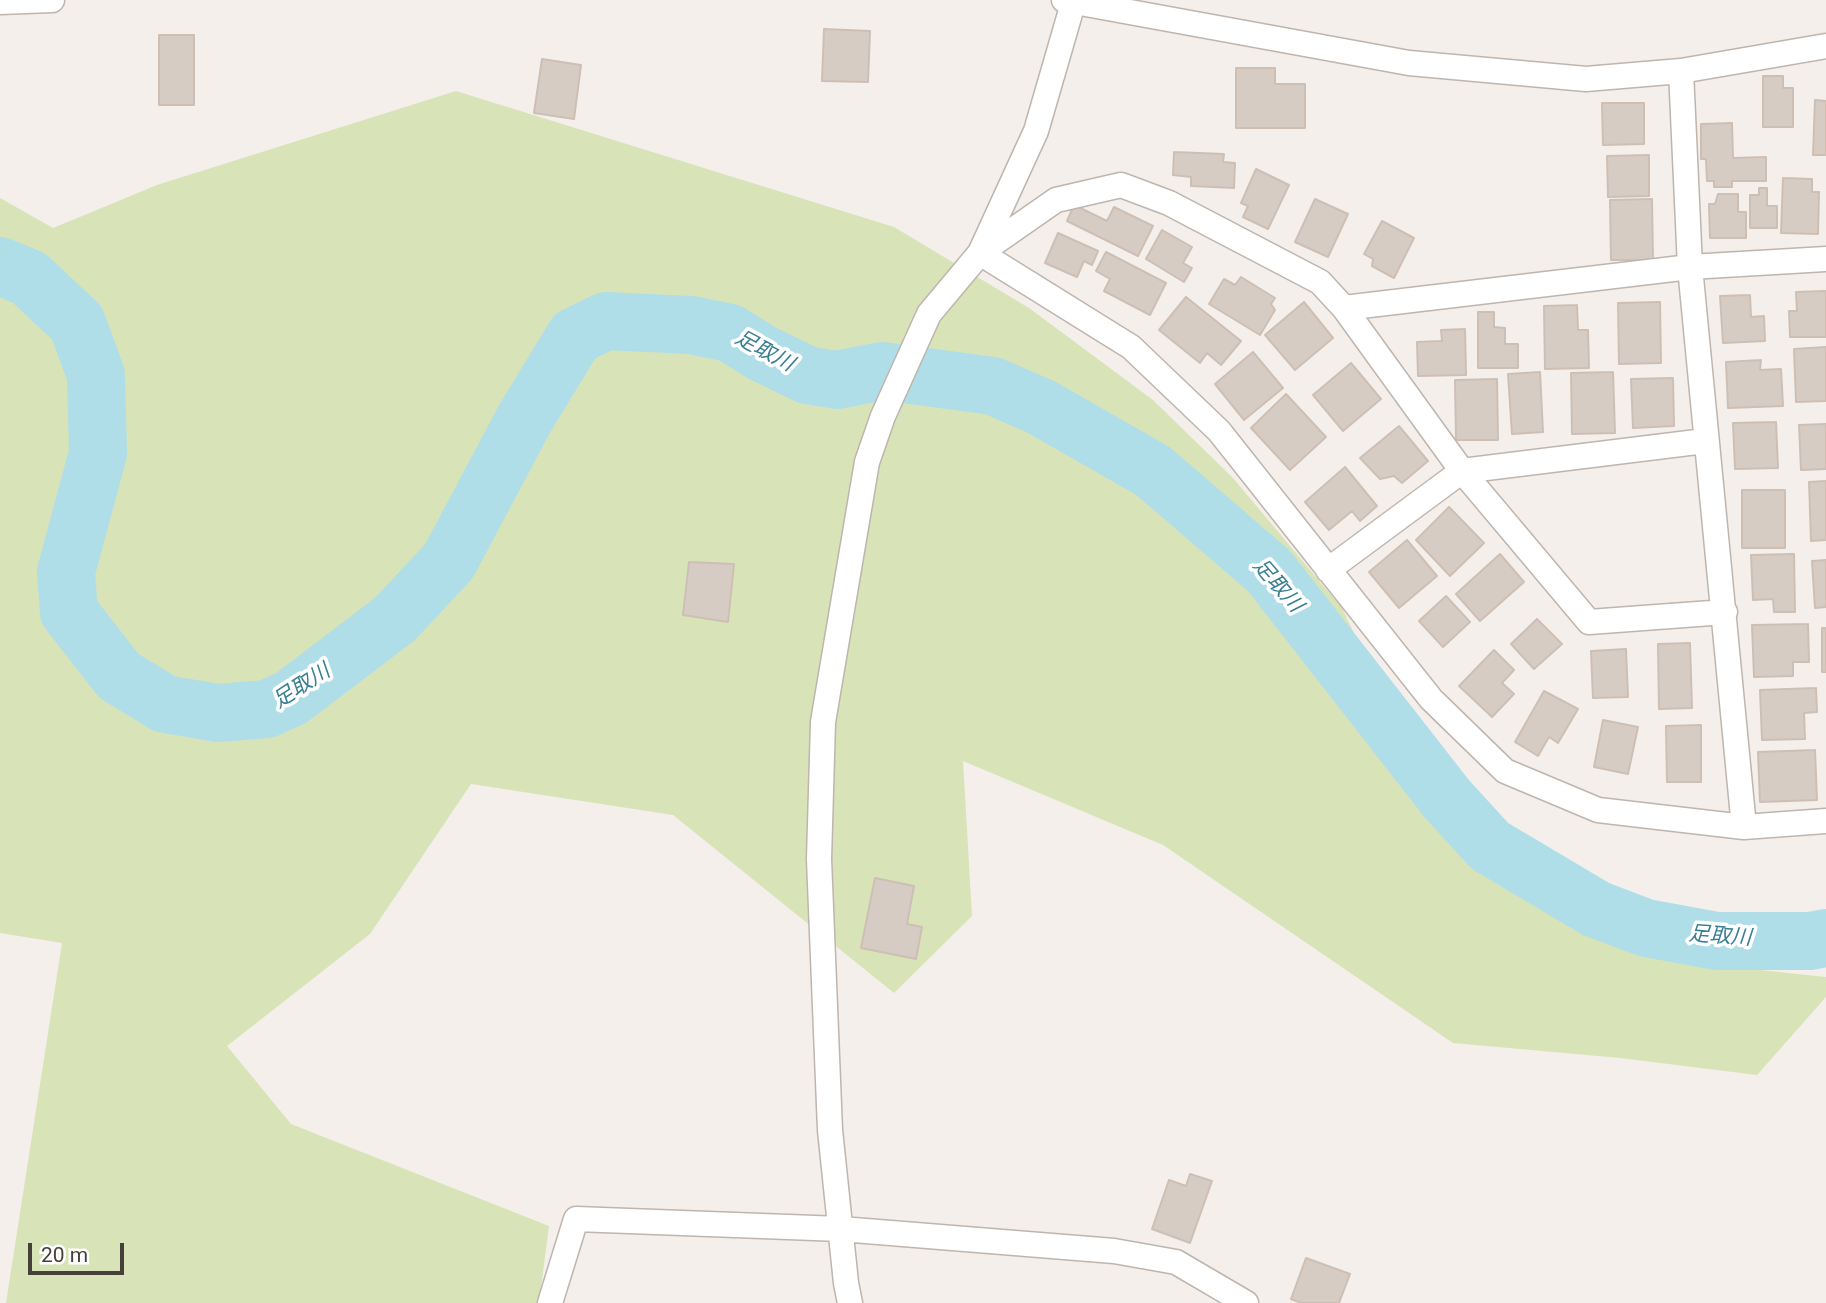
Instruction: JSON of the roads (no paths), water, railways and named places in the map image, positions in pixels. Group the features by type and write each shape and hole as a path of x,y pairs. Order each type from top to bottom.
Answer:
{"street":[{"path":"0,2 52,0"},
{"path":"981,253 1036,131 1071,1 1409,63 1586,79 1681,71 1826,46"},
{"path":"1681,71 1690,267 1744,827"},
{"path":"850,1303 830,1130 819,859 823,722 867,462 883,416 929,314 981,253 1056,200 1121,185 1169,202 1320,282 1344,308 1462,471 1589,622 1725,612"},
{"path":"981,253 1131,347 1219,431 1431,699 1505,771 1598,810 1744,827 1826,821"},
{"path":"1344,308 1690,267 1826,260"},
{"path":"1328,570 1462,471 1706,441"},
{"path":"550,1303 576,1219 841,1229 1114,1251 1176,1262 1245,1303"}],"waterway":[{"name":"足取川","path":"0,266 29,278 77,323 96,375 98,453 66,572 69,612 119,676 165,704 218,713 267,709 291,698 395,619 449,561 525,418 575,336 606,321 691,325 730,333 762,353 807,375 837,380 882,371 993,386 1041,407 1153,471 1269,571 1447,799 1490,846 1596,909 1646,928 1717,941 1810,941 1826,938"}]}
